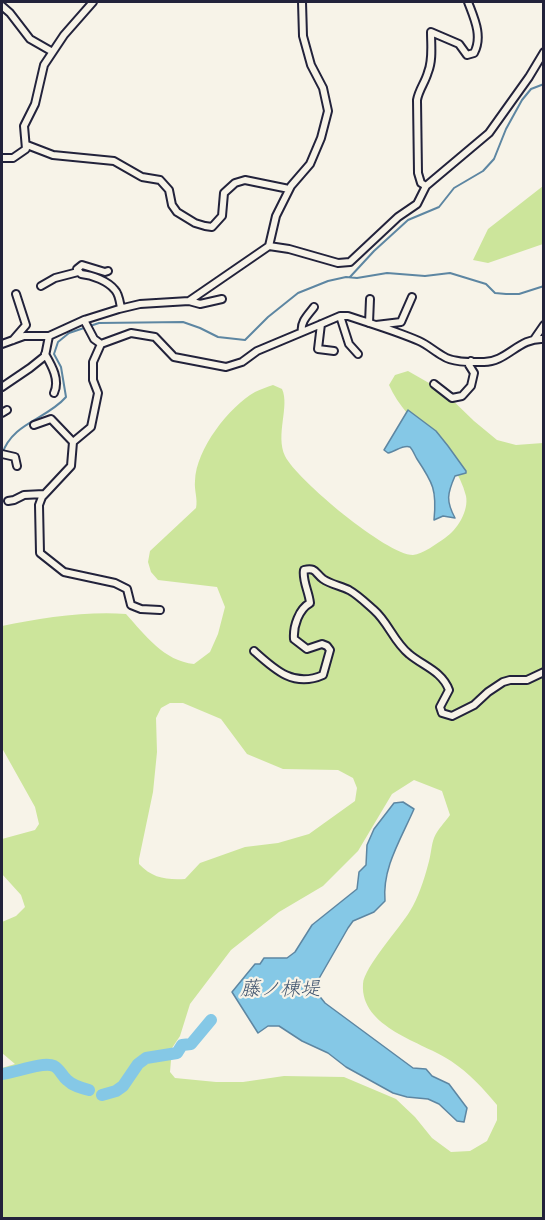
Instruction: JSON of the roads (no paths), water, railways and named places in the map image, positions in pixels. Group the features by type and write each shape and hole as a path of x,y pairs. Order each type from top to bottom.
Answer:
{"street":[{"path":"2,158 13,158 26,149 24,126 35,104 39,78 51,51 93,2"},
{"path":"189,301 269,246 276,216 289,189 310,164 321,138 328,111 323,88 311,64 303,36 302,2"},
{"path":"426,186 421,183 418,173 417,100 431,60 431,32 459,44 467,55 474,53 477,47 478,31 468,2"},
{"path":"2,6 30,39 51,51"},
{"path":"269,246 338,262 350,262 398,218 417,204 426,186 489,134 529,77 543,52"},
{"path":"27,145 53,155 114,161 142,177 160,180 169,190 172,205 177,212 195,223 206,226 212,227 218,222 222,216 224,193 239,181 245,180 289,189"},
{"path":"78,272 78,266 82,265 108,271"},
{"path":"41,286 55,278 78,272 93,276 115,289 121,308"},
{"path":"13,340 26,325 16,294"},
{"path":"372,324 401,322 412,297"},
{"path":"2,344 24,336 49,336 121,308 140,304 189,301 200,304 222,298"},
{"path":"369,299 372,324"},
{"path":"302,332 301,327 305,318 314,308"},
{"path":"340,316 349,344 358,354"},
{"path":"160,610 141,609 131,605 127,589 115,583 64,573 40,553 39,505 44,494 71,466 73,442 91,427 98,393 93,381 93,362 100,344 131,333 155,337 174,357 226,367 242,362 257,351 340,316 348,316 427,344 445,358 471,361 487,362 500,358 520,344 534,338 543,339"},
{"path":"85,322 89,332 100,344"},
{"path":"321,324 318,349 334,351"},
{"path":"534,338 543,325"},
{"path":"2,387 30,368 45,354 49,336"},
{"path":"45,354 53,367 57,384 54,393"},
{"path":"434,384 452,398 462,396 468,392 475,378 469,365 471,361"},
{"path":"34,425 51,419 73,442"},
{"path":"4,454 15,457 17,466"},
{"path":"8,501 24,495 44,494"},
{"path":"254,651 272,667 300,680 314,679 323,675 330,650 322,644 306,649 294,639 293,632 298,617 306,604 310,603 303,576 304,570 312,568 323,579 351,591 362,599 377,613 408,653 446,681 449,690 440,707 442,713 452,716 468,708 503,682 527,680 543,672"}],"water":[{"path":"408,410 436,431 466,471 466,473 455,476 450,488 449,502 455,518 443,516 434,520 433,487 410,447 388,453 384,450"},
{"name":"藤ノ棟堤","path":"403,802 414,809 389,865 385,901 374,912 353,921 317,982 317,993 325,1003 413,1068 426,1069 432,1076 449,1084 467,1108 464,1122 457,1121 439,1104 428,1099 393,1093 279,1026 268,1026 258,1033 232,992 255,964 260,964 264,958 287,958 295,952 312,925 357,889 359,872 366,865 367,845 374,829 394,803"}],"waterway":[{"path":"350,277 408,220 439,207 454,188 483,171 494,159 506,129 522,100 531,89 544,84"},
{"path":"2,454 14,435 66,397 61,367 54,354 58,342 69,333 99,323 183,322 218,337 245,340 268,317 298,293 328,281 346,277 357,278 387,273 425,276 450,273 486,284 495,293 506,294 519,294 544,286"},
{"name":"藤ノ棟堤","path":"102,1095 116,1091 123,1086 138,1064 146,1058 177,1053 182,1045 191,1044 211,1020"},
{"name":"藤ノ棟堤","path":"2,1074 49,1065 56,1067 72,1084 89,1090"}]}
